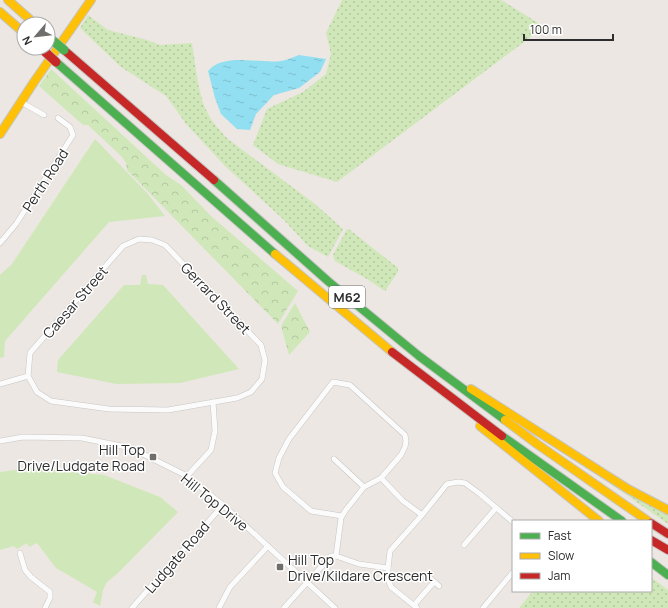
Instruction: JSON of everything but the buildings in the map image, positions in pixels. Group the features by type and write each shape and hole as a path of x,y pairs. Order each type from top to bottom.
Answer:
{"main road":[{"path":"8,0 27,16"},
{"path":"0,134 90,0"},
{"path":"0,12 16,26"},
{"name":"M62","path":"56,43 146,120 329,282 419,356 491,411 647,520"},
{"name":"M62","path":"50,56 318,290 480,426 598,520"},
{"name":"M62","path":"391,351 500,434 621,520"},
{"name":"M62","path":"419,356 628,489 668,510"},
{"path":"652,524 668,534"},
{"path":"652,541 668,550"},
{"path":"652,563 668,575"}],"street":[{"path":"21,102 44,115"},
{"name":"Perth Road","path":"0,243 16,224 73,135 70,127 58,118"},
{"name":"Caesar Street","path":"28,376 30,353 123,246 139,239"},
{"name":"Gerrard Street","path":"139,239 152,240 165,245 261,345 265,360 262,379 251,392 237,398 213,402"},
{"path":"0,384 28,376 37,392 52,402 109,409 168,410 213,402 215,431 211,450 187,476"},
{"path":"284,608 333,556 342,516 345,510 364,487 381,478 401,455 405,447 405,435 350,385 333,382 289,439 279,458 275,473 283,486 311,511 342,516"},
{"name":"Hill Top Drive","path":"0,441 23,437 82,438 130,448 187,476 223,505 335,608"},
{"path":"334,459 364,487"},
{"path":"381,478 403,501 422,515"},
{"path":"434,582 415,606 391,587 388,579 390,551 447,484 452,482 465,483 512,521"},
{"name":"Ludgate Road","path":"132,608 223,505"},
{"path":"464,545 496,508"},
{"path":"219,608 230,587 268,546"},
{"path":"20,553 25,570 28,574 50,592 50,598 45,608"},
{"path":"333,556 359,564 388,568"},
{"path":"483,608 512,573"},
{"path":"430,578 439,586"}],"green space":[{"path":"342,0 501,0 543,26 540,30 337,182 278,164 253,145 267,109 303,92 326,74 331,54 326,33"},
{"path":"88,15 108,30 147,40 160,45 192,43 201,96 207,112 216,126 228,139 315,204 343,229 328,257 308,246 284,220 225,166 186,124 166,96 121,67 80,28"},
{"path":"51,69 166,175 181,185 212,217 298,291 278,324 127,170 126,163 122,157 88,125 83,125 39,86"},
{"path":"95,139 147,193 165,216 109,222 5,341 4,357 0,358 0,275 12,264"},
{"path":"347,229 398,268 398,272 385,291 335,261 333,255"},
{"path":"142,275 146,275 148,284 163,285 239,369 180,383 117,384 57,372 58,360 124,285 140,285"},
{"path":"295,303 310,332 289,355 281,326"},
{"path":"37,467 104,475 160,497 178,512 117,574 107,582 103,590 100,606 93,602 97,592 56,568 37,543 29,547 27,543 17,549 14,546 0,550 0,472"},
{"path":"595,473 668,515 668,524"},
{"path":"652,578 668,590 668,608 519,608 532,592 652,592"}],"water":[{"path":"299,55 326,59 320,72 299,88 274,95 256,114 250,130 237,129 221,114 208,71 215,65 232,60 281,61"}],"traffic: fast":[{"path":"56,43 64,50"},
{"path":"56,62 275,254"},
{"path":"214,180 329,282 419,356 505,420"},
{"path":"502,436 621,520"},
{"path":"652,563 668,575"}],"traffic: slow":[{"path":"8,0 26,16"},
{"path":"0,134 91,0"},
{"path":"0,12 16,26"},
{"path":"275,254 392,352"},
{"path":"471,389 628,489 668,510"},
{"path":"505,420 647,520"},
{"path":"480,426 598,520"}],"traffic: jam":[{"path":"64,50 214,180"},
{"path":"50,56 56,62"},
{"path":"392,352 502,436"},
{"path":"652,524 668,534"},
{"path":"652,541 668,550"}],"place":[{"name":"Hill Top Drive/Ludgate Road","path":"153,457"},
{"name":"Hill Top Drive/Kildare Crescent","path":"280,567"}]}
